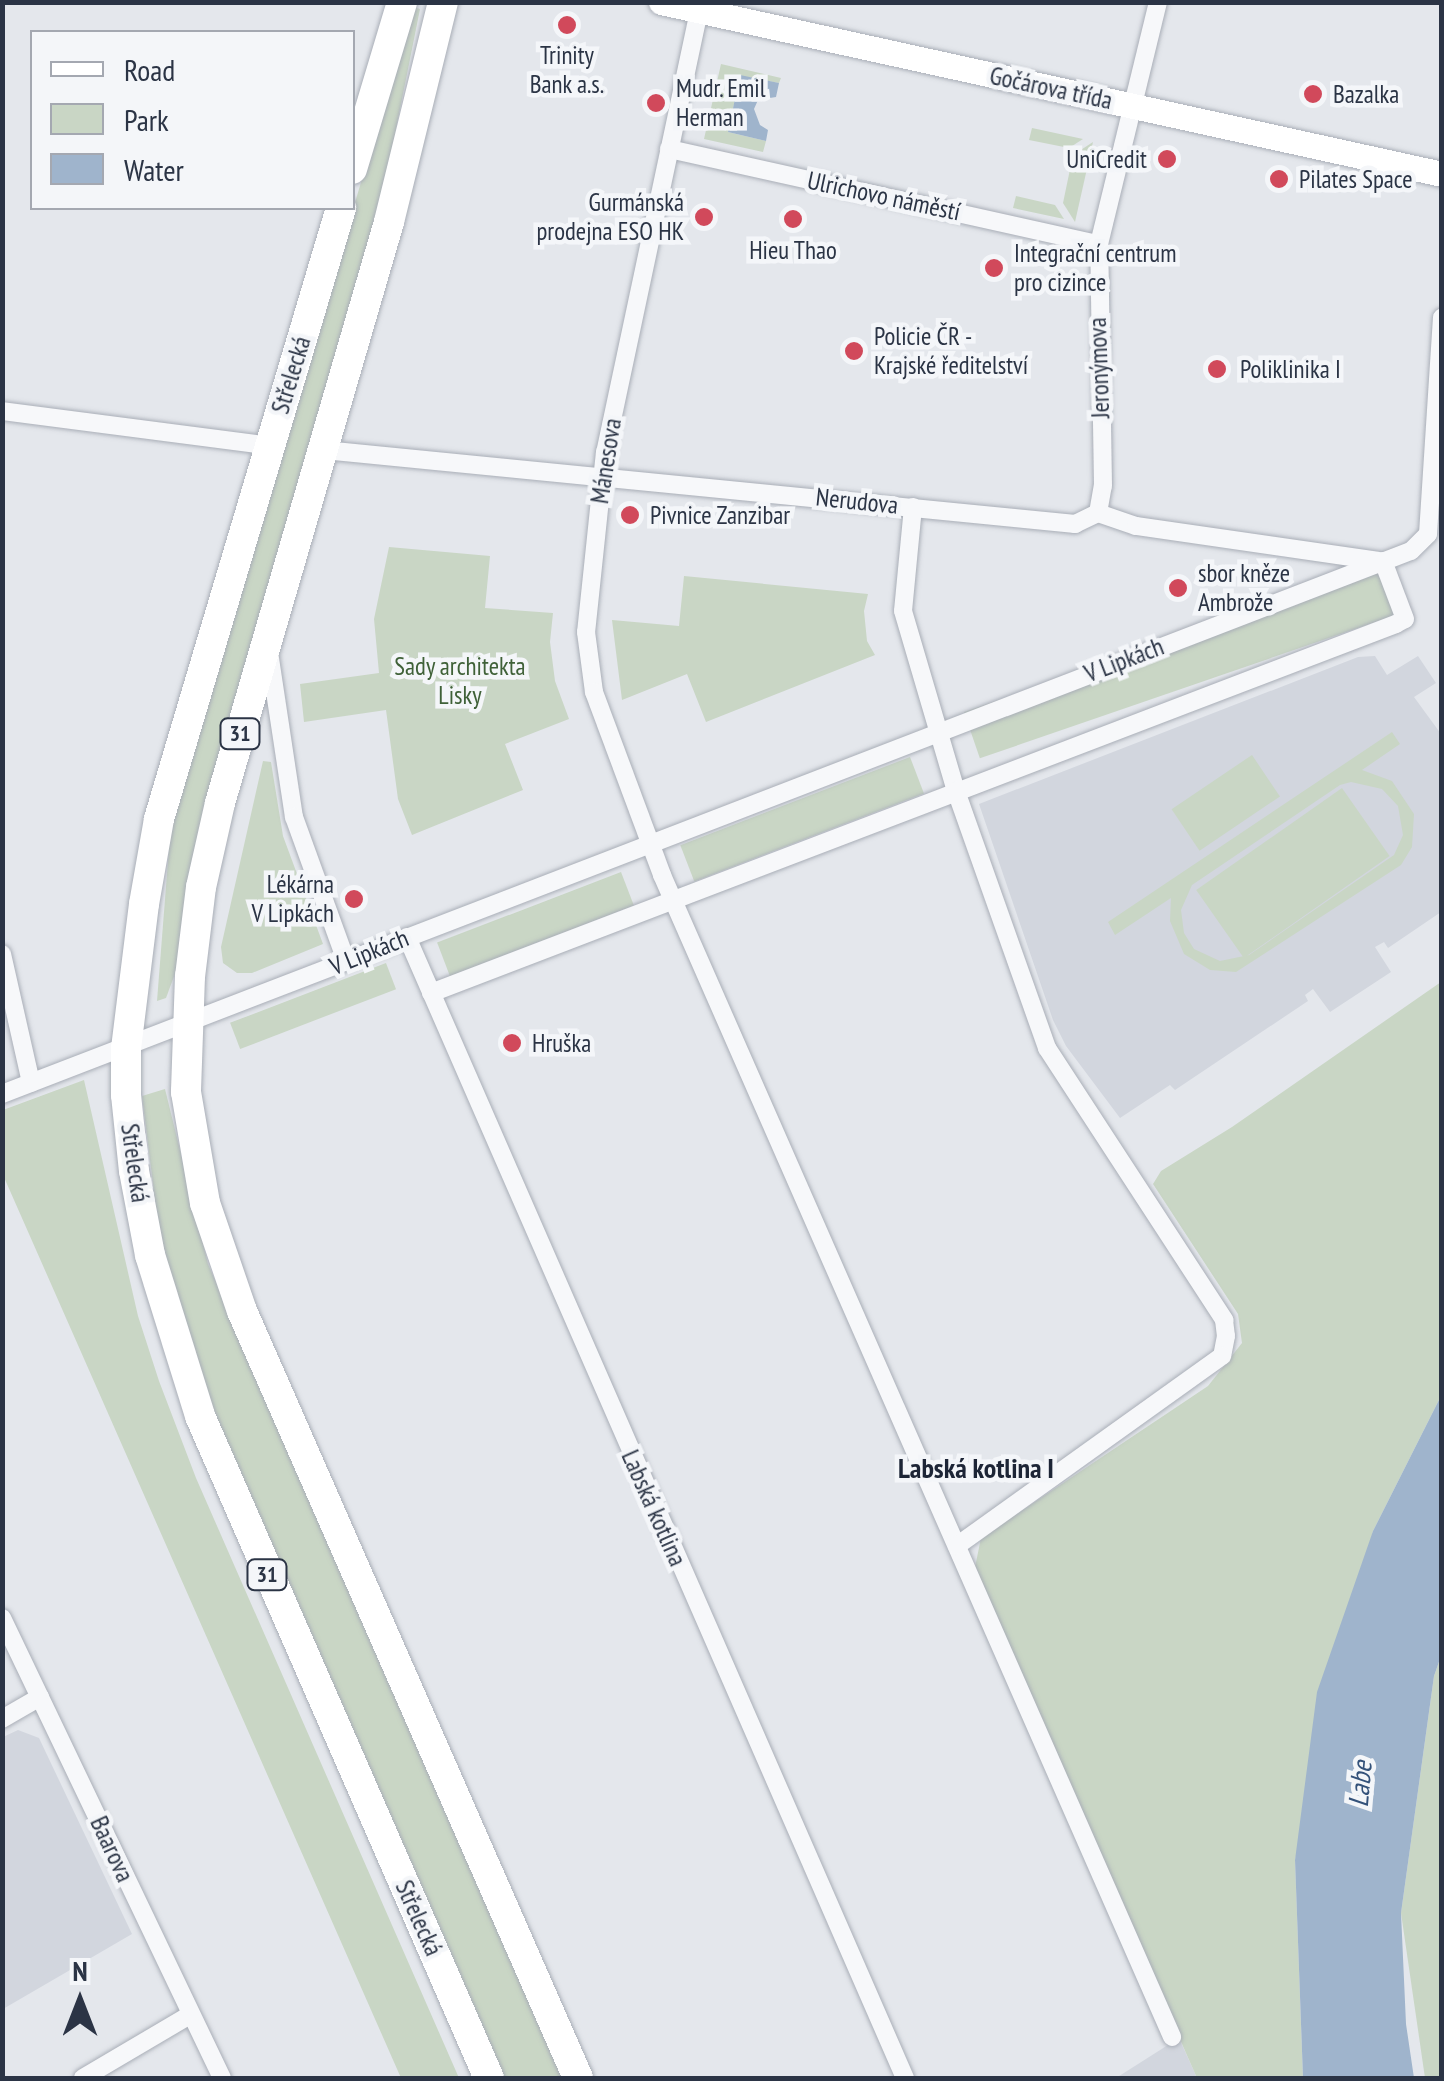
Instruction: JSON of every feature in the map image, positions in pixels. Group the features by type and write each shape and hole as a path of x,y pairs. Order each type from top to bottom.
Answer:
{"main road":[{"path":"355,159 402,2"},
{"name":"Střelecká","path":"443,2 389,222 220,803 201,887 185,1024 186,1092 205,1202 242,1312 578,2078"},
{"name":"Střelecká","path":"340,210 160,819 144,904 126,1048 134,1172 172,1336 200,1416 489,2078"}],"street":[{"name":"Gočárova třída","path":"661,2 698,11 746,12 1130,106 1442,174"},
{"name":"Jeronýmova","path":"1098,513 1103,486 1099,244 1158,2"},
{"name":"Mánesova","path":"676,902 650,846 589,668 586,632 602,475 698,11"},
{"name":"Ulrichovo náměstí","path":"669,149 1099,244"},
{"name":"V Lipkách","path":"2,1094 1412,551 1428,534 1442,317"},
{"path":"2,412 270,446"},
{"name":"Nerudova","path":"324,450 1074,524 1098,513 1136,526 1383,561"},
{"path":"914,507 903,611 956,791 1047,1048 1224,1320 1226,1336 1222,1356 957,1546"},
{"path":"430,993 1405,620 1383,561"},
{"name":"Střelecká","path":"267,639 294,817 346,961"},
{"path":"676,902 1172,2037"},
{"name":"Labská kotlina","path":"407,937 905,2078"},
{"path":"3,962 31,1083"},
{"name":"Baarova","path":"2,1618 222,2078"},
{"path":"2,1720 40,1697"},
{"path":"83,2078 190,2014"}],"shaded area":[{"path":"1375,656 1387,675 1418,656 1436,683 1414,697 1441,734 1441,912 1388,948 1384,942 1375,947 1391,972 1330,1012 1313,989 1305,995 1308,1001 1175,1090 1170,1085 1120,1118 1066,1046 1053,1020 979,804 1358,657"},
{"path":"18,1730 39,1738 132,1934 3,2009 3,1737"},
{"path":"1179,2038 1197,2078 1116,2078"}],"green space":[{"path":"413,7 420,9 378,219 176,971 166,998 157,1001 171,823"},
{"path":"721,64 781,78 779,83 740,76 728,132 766,141 763,152 704,139"},
{"path":"1032,128 1083,139 1069,148 1029,140"},
{"path":"1093,142 1075,222 1063,203 1073,155"},
{"path":"1016,196 1055,205 1064,219 1013,208"},
{"name":"Sady architekta Lisky","path":"389,547 490,556 485,608 553,613 550,642 555,681 569,719 505,744 523,790 412,835 398,799 386,710 304,722 300,684 379,673 374,619"},
{"path":"1379,569 1395,615 980,758 964,712"},
{"path":"684,576 868,594 864,611 867,641 875,655 706,722 687,674 622,700 612,620 679,626"},
{"path":"1392,732 1400,744 1362,770 1392,781 1414,814 1412,847 1401,865 1236,972 1210,970 1184,954 1170,921 1171,898 1115,935 1108,922","holes":["1351,782 1382,789 1398,806 1403,835 1394,855 1249,955 1220,961 1194,949 1184,933 1181,910 1192,885 1340,785"]},
{"path":"1252,755 1280,796 1200,851 1172,809"},
{"path":"910,757 924,793 694,882 680,845"},
{"path":"263,761 271,762 283,836 323,944 252,973 237,973 223,963 221,947"},
{"path":"1342,788 1390,856 1244,958 1196,890"},
{"path":"621,872 634,906 450,976 437,943"},
{"path":"386,963 396,989 240,1049 230,1023"},
{"path":"1441,982 1441,1396 1373,1531 1295,1860 1303,2078 1197,2078 974,1572 981,1538 1208,1386 1242,1343 1238,1314 1153,1184 1161,1171 1232,1127"},
{"path":"84,1080 138,1316 159,1381 196,1478 459,2078 401,2078 3,1175 3,1110"},
{"path":"165,1089 208,1264 563,2078 503,2078 218,1424 169,1271 157,1216 142,1096"},
{"path":"1441,1656 1441,2078 1425,2078 1401,1913 1434,1676"}],"water":[{"path":"740,75 779,83 776,97 758,100 754,109 760,125 768,130 766,141 728,132"},
{"name":"Labe","path":"1441,1396 1441,1656 1434,1676 1401,1913 1406,2024 1414,2078 1303,2078 1295,1860 1317,1692 1373,1531"}],"place":[{"name":"Trinity Bank a.s.","path":"567,25"},
{"name":"Bazalka","path":"1313,94"},
{"name":"Mudr. Emil Herman","path":"656,103"},
{"name":"UniCredit","path":"1167,159"},
{"name":"Pilates Space","path":"1279,179"},
{"name":"Gurmánská prodejna ESO HK","path":"704,217"},
{"name":"Hieu Thao","path":"793,219"},
{"name":"Integrační centrum pro cizince","path":"994,268"},
{"name":"Policie ČR - Krajské ředitelství","path":"854,351"},
{"name":"Poliklinika I","path":"1217,369"},
{"name":"Pivnice Zanzibar","path":"630,515"},
{"name":"sbor kněze Ambrože","path":"1178,588"},
{"name":"Lékárna V Lipkách","path":"354,899"},
{"name":"Hruška","path":"512,1043"}],"district":[{"name":"Labská kotlina I","path":"976,1468"}]}
